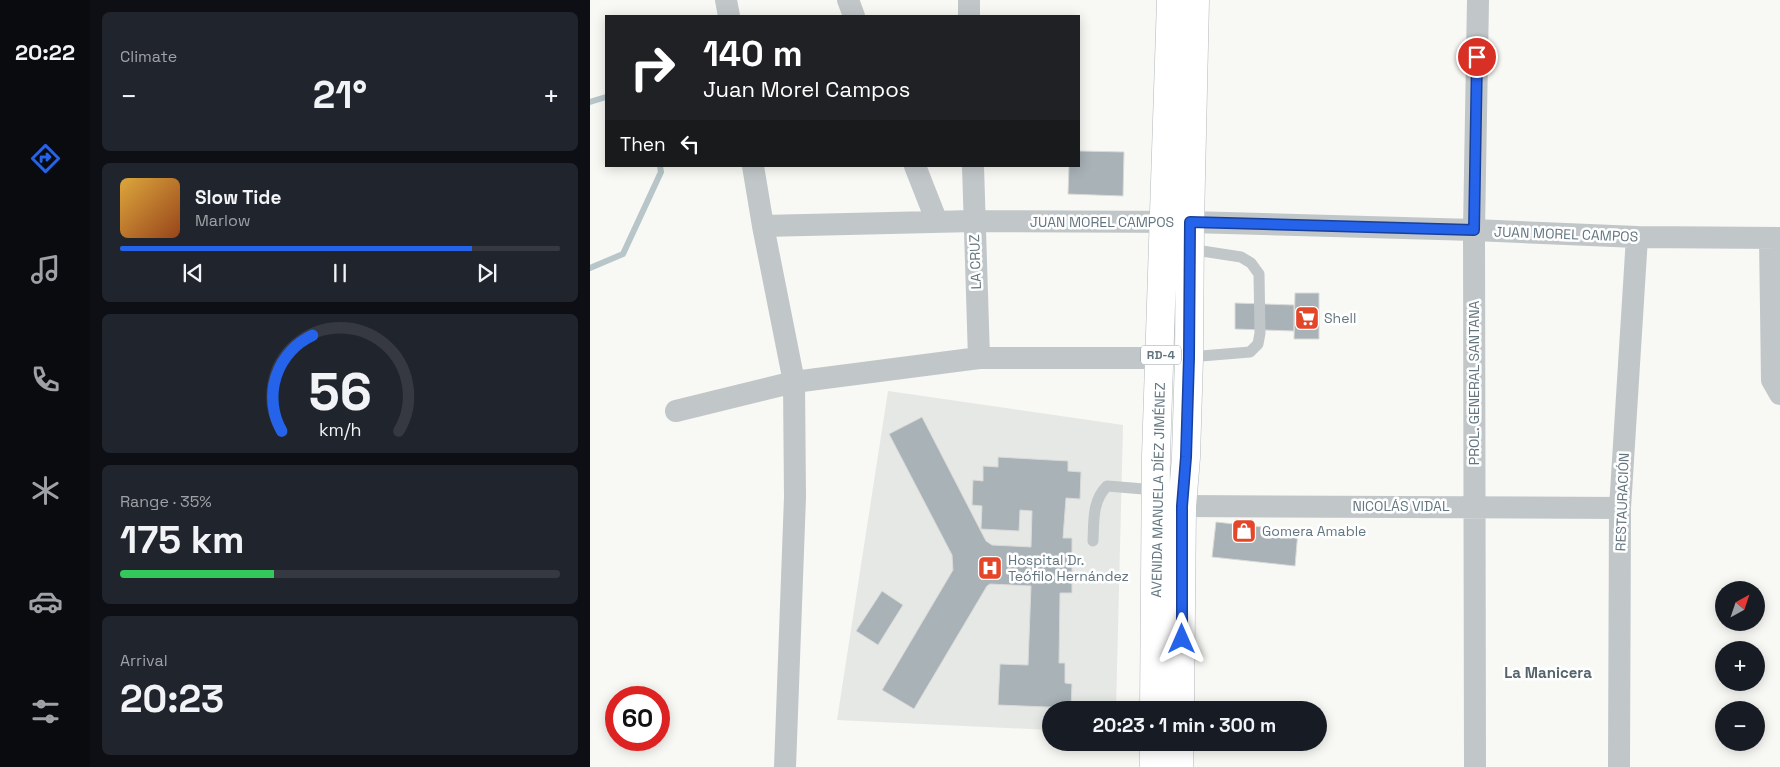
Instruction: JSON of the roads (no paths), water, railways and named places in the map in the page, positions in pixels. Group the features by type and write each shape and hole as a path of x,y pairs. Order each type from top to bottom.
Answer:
{"main road":[{"name":"AVENIDA MANUELA DÍEZ JIMÉNEZ","path":"1154,701 1156,490 1171,0"},
{"name":"AVENIDA MANUELA DÍEZ JIMÉNEZ","path":"1180,701 1182,506 1186,457 1189,357 1189,249 1195,0"},
{"path":"1155,639 1182,639"},
{"path":"1154,751 1154,767"},
{"path":"1179,751 1179,767"}],"street":[{"path":"726,0 729,15"},
{"path":"848,0 854,15"},
{"path":"968,0 969,15"},
{"name":"PROL. GENERAL SANTANA","path":"1475,767 1474,230 1478,0"},
{"path":"753,167 794,382 795,497 785,767"},
{"path":"915,167 937,222"},
{"name":"LA CRUZ","path":"973,167 979,358"},
{"name":"JUAN MOREL CAMPOS","path":"763,226 974,221 1190,222 1474,230 1637,237 1775,238 1772,380 1780,394"},
{"name":"RESTAURACIÓN","path":"1619,767 1620,508 1637,237"},
{"path":"676,411 794,382 979,358 1161,358"},
{"name":"NICOLÁS VIDAL","path":"1182,506 1620,508"}],"lane":[{"path":"1189,249 1241,257 1251,263 1259,274 1260,333 1258,344 1250,352 1189,357"},
{"path":"1093,541 1097,500 1107,486 1156,490"}],"waterway":[{"path":"590,102 605,97"},
{"path":"590,268 623,254 661,172 660,167"}],"place":[{"name":"Shell","path":"1307,318"},
{"name":"Gomera Amable","path":"1244,531"},
{"name":"Hospital Dr. Teófilo Hernández","path":"990,568"}],"district":[{"name":"La Manicera","path":"1548,672"}]}
